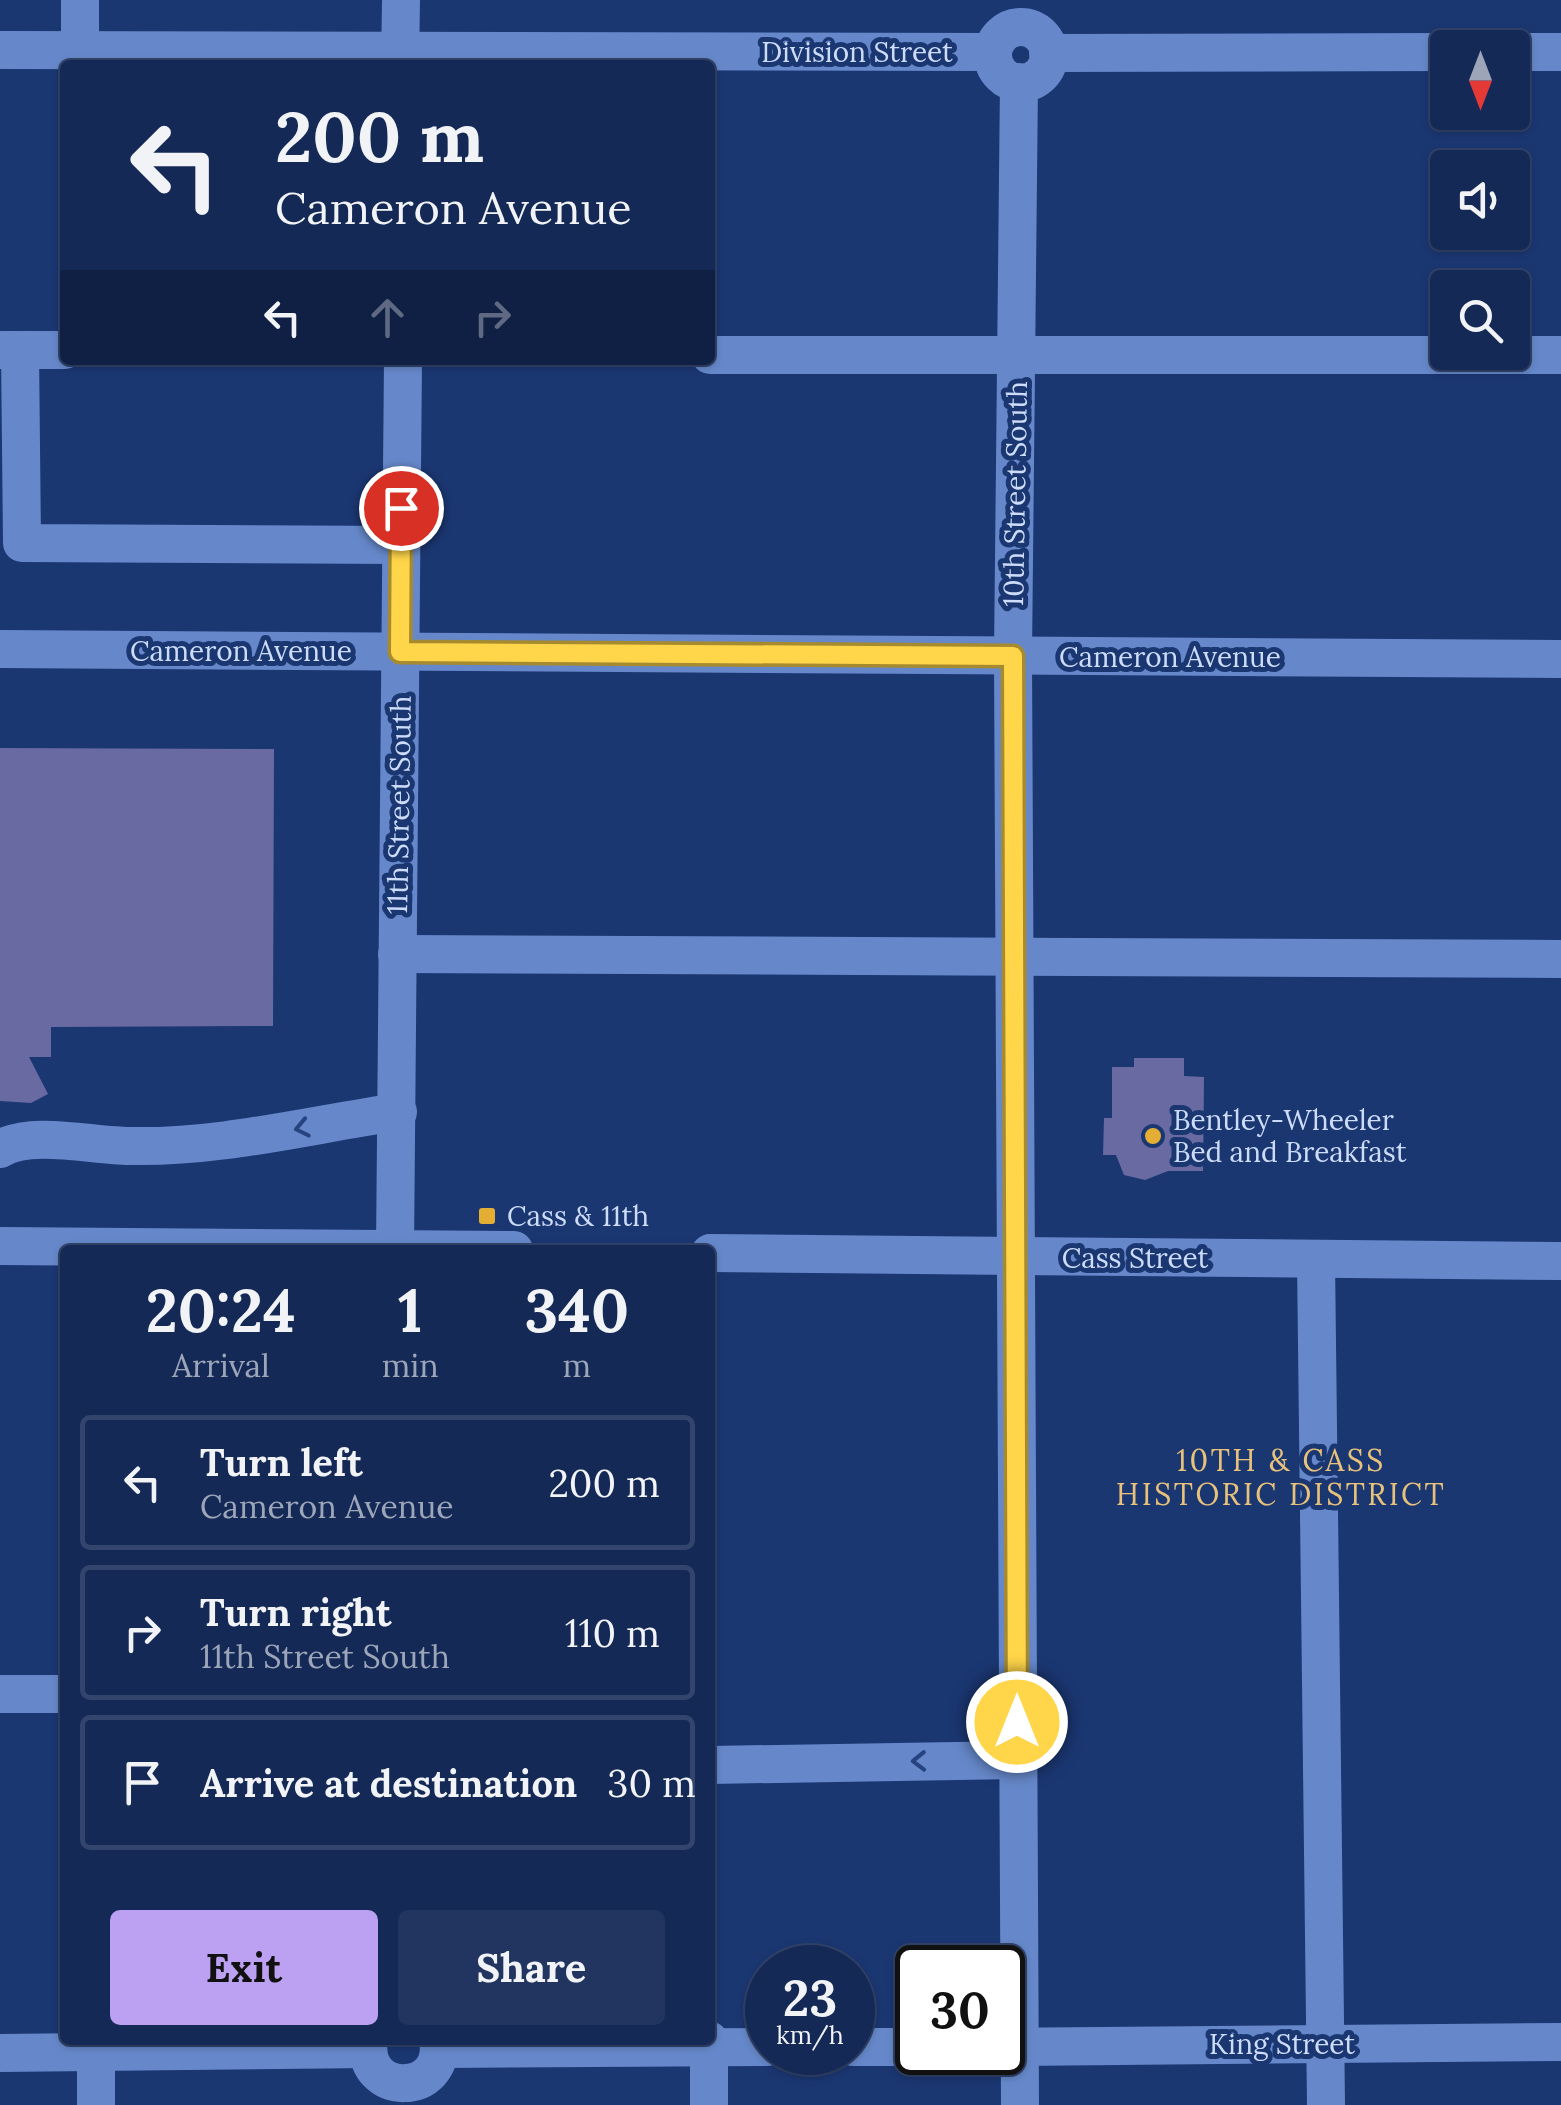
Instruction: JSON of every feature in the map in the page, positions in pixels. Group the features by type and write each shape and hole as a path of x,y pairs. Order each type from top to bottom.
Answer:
{"street":[{"path":"80,0 80,50"},
{"path":"400,58 401,0"},
{"path":"1011,26 1040,35 1048,53 1040,75 1019,82 998,71 1011,26"},
{"name":"Division Street","path":"0,50 400,58 1011,26"},
{"path":"1048,53 1430,52"},
{"path":"1530,52 1561,52"},
{"name":"10th Street South","path":"1013,1945 1018,1258 1013,656 1019,82"},
{"path":"60,350 10,350 22,542 400,545"},
{"path":"715,355 1561,355"},
{"name":"11th Street South","path":"395,1245 403,365"},
{"name":"Cameron Avenue","path":"0,649 1561,659"},
{"path":"397,954 1561,959"},
{"path":"0,1149 13,1141 41,1140 90,1146 176,1148 249,1140 398,1112"},
{"path":"0,1246 60,1246"},
{"name":"Cass Street","path":"715,1253 1561,1261"},
{"path":"1316,1259 1326,2105"},
{"path":"0,1694 60,1694"},
{"path":"715,1765 1016,1760"},
{"name":"King Street","path":"1025,2046 1561,2042"},
{"path":"715,2044 745,2046"},
{"path":"0,2053 368,2045 374,2070 402,2095 432,2072 439,2045"},
{"path":"709,2045 709,2105"},
{"path":"96,2052 96,2105"},
{"name":"10th Street South","path":"1015,2075 1020,2105"}],"building":[{"path":"0,748 274,749 273,1026 51,1027 51,1057 29,1057 48,1094 31,1103 0,1101"},
{"name":"Bentley-Wheeler Bed and Breakfast","path":"1134,1058 1184,1058 1184,1076 1204,1077 1203,1171 1168,1171 1145,1180 1124,1175 1116,1155 1103,1155 1104,1118 1112,1118 1112,1067 1134,1067"}],"place":[{"name":"Bentley-Wheeler Bed and Breakfast","path":"1153,1136"},
{"name":"Cass & 11th","path":"487,1216"}],"district":[{"name":"10TH & CASS HISTORIC DISTRICT","path":"1281,1478"}],"route":[{"path":"401,508 400,652 1013,656 1017,1722"}]}
